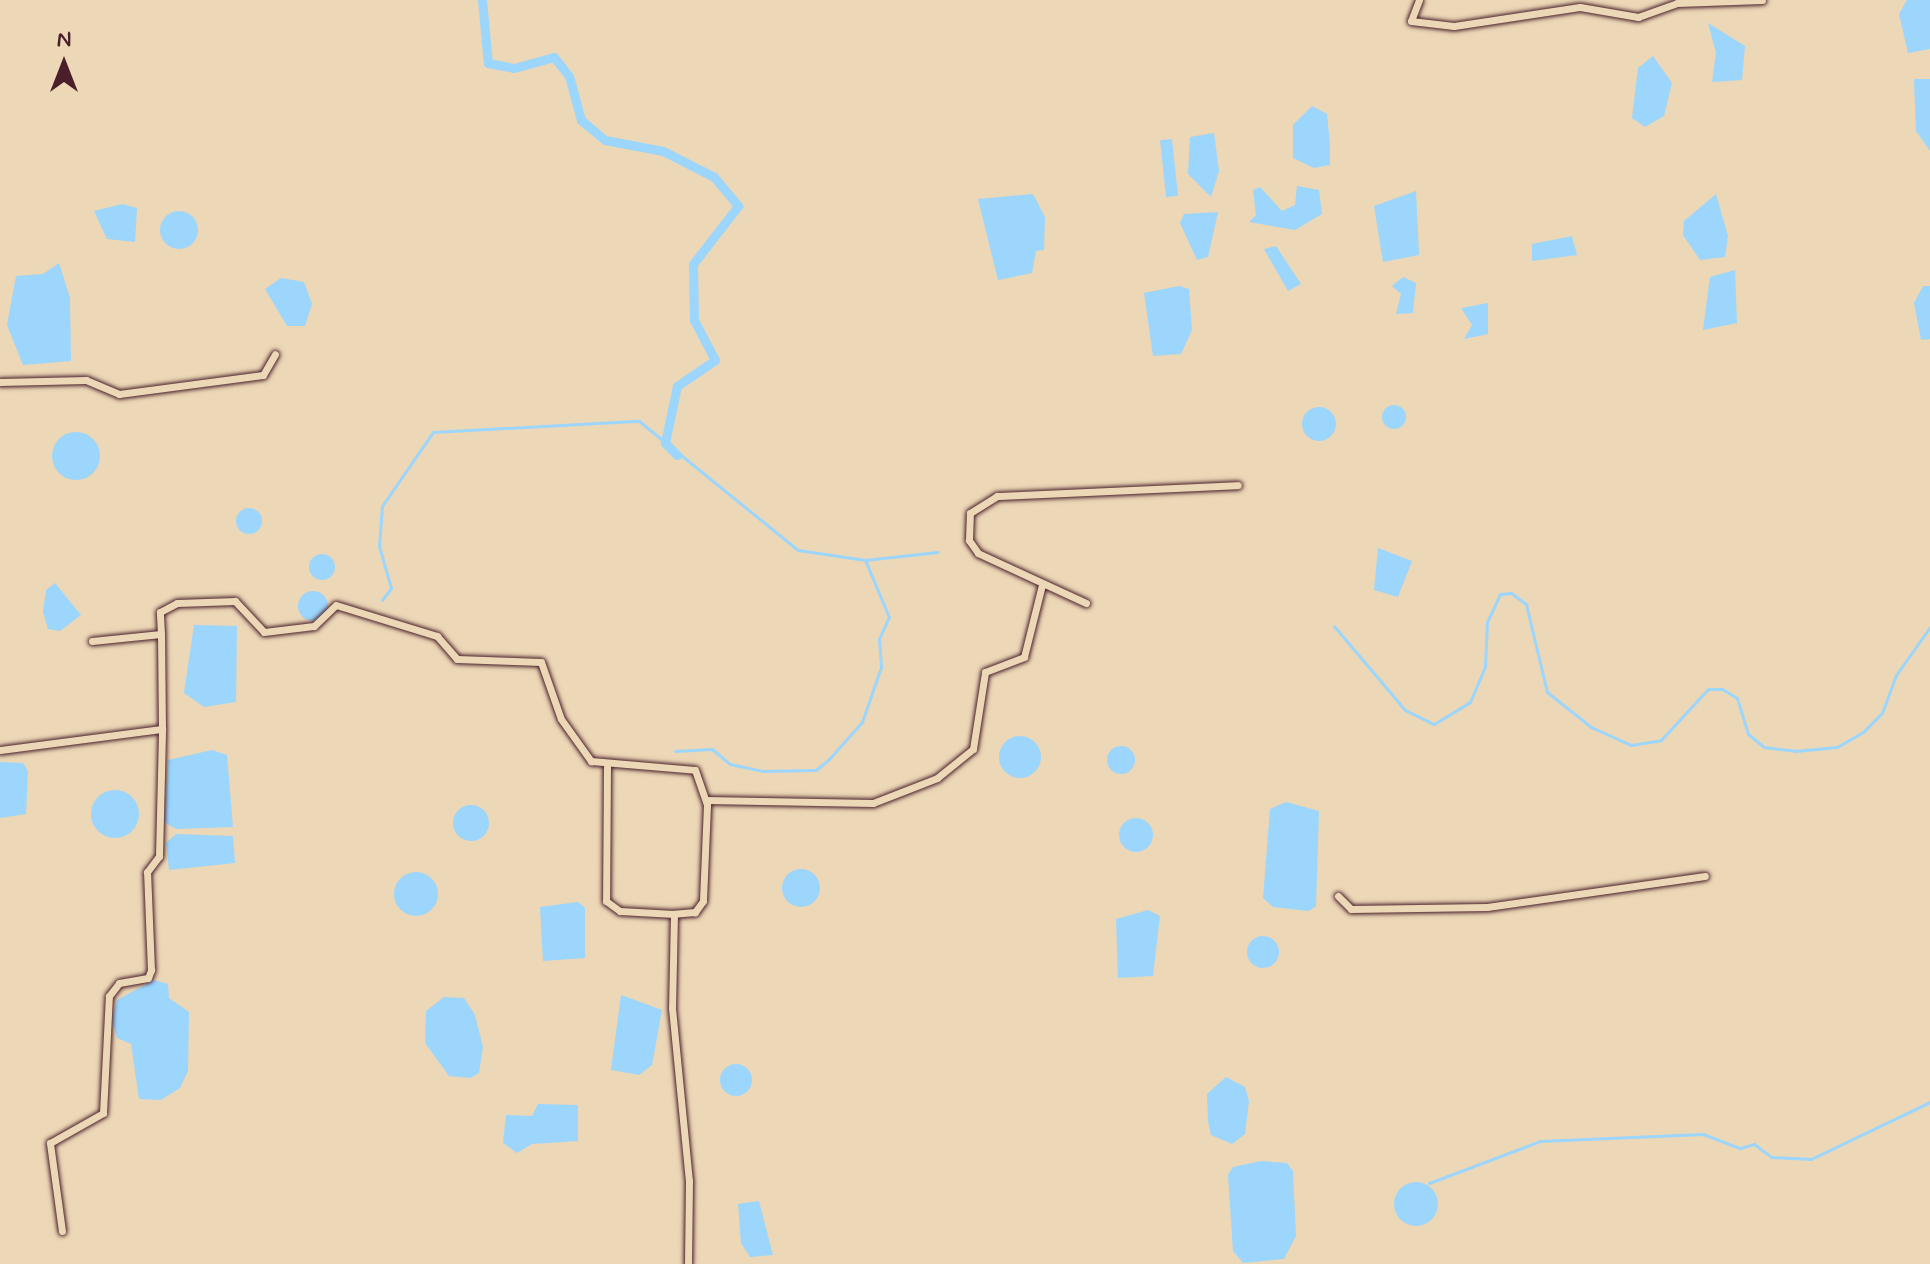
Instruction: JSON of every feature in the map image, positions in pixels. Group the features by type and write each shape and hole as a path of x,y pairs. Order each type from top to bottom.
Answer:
{"street":[{"path":"1419,0 1411,21 1454,26 1580,7 1638,17 1677,3 1762,0"},
{"path":"0,382 86,380 119,394 263,375 275,354"},
{"path":"1086,603 1042,585 972,547 970,513 983,501 1238,485"},
{"path":"706,800 873,803 937,778 973,749 985,672 1024,657 1042,585"},
{"path":"62,1231 50,1143 103,1113 109,996 119,983 148,978 151,970 147,872 159,856 162,729 160,612 177,603 235,601 264,632 314,626 336,605 437,636 457,659 541,662 561,719 591,761 607,767 695,770 706,800 702,907 674,914 620,911 606,901 607,767"},
{"path":"92,641 161,634"},
{"path":"0,750 162,729"},
{"path":"1338,896 1351,909 1487,907 1705,876"},
{"path":"674,914 672,1008 689,1181 688,1264"}],"water":[{"path":"1907,0 1930,0 1930,49 1908,53 1899,14"},
{"path":"1708,23 1745,46 1742,80 1712,82 1716,53"},
{"path":"1653,56 1672,83 1664,116 1645,127 1632,118 1638,68"},
{"path":"1914,79 1930,79 1930,151 1916,131"},
{"path":"1312,106 1327,114 1330,145 1330,165 1314,168 1293,158 1293,125"},
{"path":"1214,133 1219,171 1211,197 1188,174 1190,137"},
{"path":"1172,139 1178,196 1166,197 1160,140"},
{"path":"1297,186 1319,190 1322,214 1295,230 1249,222 1256,215 1253,190 1260,187 1282,211 1295,205"},
{"path":"1416,191 1419,255 1383,262 1374,206"},
{"path":"1033,194 1045,217 1044,250 1036,251 1032,273 998,280 978,199"},
{"path":"1716,194 1728,236 1725,257 1700,260 1683,235 1684,221"},
{"path":"122,204 137,208 135,242 107,239 94,211"},
{"path":"179,211 192,217 198,230 192,243 179,249 166,243 160,230 166,217"},
{"path":"1218,212 1208,257 1197,260 1180,223 1184,214"},
{"path":"1572,236 1577,255 1532,261 1532,244"},
{"path":"1276,246 1301,284 1288,291 1264,249"},
{"path":"59,263 70,298 71,361 23,365 7,325 16,276 43,274"},
{"path":"1735,270 1737,323 1703,330 1710,277"},
{"path":"1403,277 1416,283 1413,313 1396,314 1401,294 1392,286"},
{"path":"281,278 304,282 312,304 305,326 287,326 265,289"},
{"path":"1179,286 1189,289 1192,330 1181,354 1153,356 1144,293"},
{"path":"1923,286 1930,286 1930,339 1921,340 1914,303"},
{"path":"1488,303 1488,334 1464,339 1472,325 1461,308"},
{"path":"1394,405 1405,412 1406,417 1399,428 1394,429 1383,422 1382,417 1389,406"},
{"path":"1319,407 1331,412 1336,424 1331,436 1319,441 1307,436 1302,424 1307,412"},
{"path":"76,432 93,439 100,456 93,473 76,480 59,473 52,456 59,439"},
{"path":"249,508 258,512 262,521 258,530 249,534 240,530 236,521 240,512"},
{"path":"1378,548 1412,561 1398,597 1374,590"},
{"path":"322,554 331,558 335,567 331,576 322,580 313,576 309,567 313,558"},
{"path":"55,583 81,615 60,631 48,629 43,612 46,590"},
{"path":"313,591 324,595 328,606 324,617 313,621 302,617 298,606 302,595"},
{"path":"194,625 237,626 236,702 204,707 184,693"},
{"path":"1020,736 1035,742 1041,757 1035,772 1020,778 1005,772 999,757 1005,742"},
{"path":"1121,746 1131,750 1135,760 1131,770 1121,774 1111,770 1107,760 1111,750"},
{"path":"212,750 227,755 233,827 176,829 164,822 168,760"},
{"path":"0,762 23,763 28,771 26,814 0,818"},
{"path":"115,790 132,797 139,814 132,831 115,838 98,831 91,814 98,797"},
{"path":"1286,802 1319,811 1316,906 1309,911 1273,907 1263,898 1270,809"},
{"path":"471,805 484,810 489,823 484,836 471,841 458,836 453,823 458,810"},
{"path":"1136,818 1148,823 1153,835 1148,847 1136,852 1124,847 1119,835 1124,823"},
{"path":"176,834 233,836 235,863 169,870 166,843"},
{"path":"801,869 814,875 820,888 814,901 801,907 788,901 782,888 788,875"},
{"path":"416,872 432,878 438,894 432,910 416,916 400,910 394,894 400,878"},
{"path":"578,902 585,908 585,958 543,961 540,907"},
{"path":"1148,910 1160,916 1153,976 1118,978 1116,919"},
{"path":"1263,936 1274,941 1279,952 1274,963 1263,968 1252,963 1247,952 1252,941"},
{"path":"154,980 168,984 169,998 189,1012 188,1071 180,1088 161,1100 139,1099 131,1044 117,1038 112,1020 117,1000"},
{"path":"621,995 662,1010 652,1065 639,1075 611,1070"},
{"path":"444,997 464,998 475,1015 483,1047 479,1073 470,1078 449,1076 425,1043 426,1011"},
{"path":"736,1064 748,1068 752,1080 748,1092 736,1096 724,1092 720,1080 724,1068"},
{"path":"1226,1077 1245,1087 1249,1101 1245,1134 1232,1144 1211,1135 1208,1121 1207,1094"},
{"path":"538,1104 578,1105 578,1141 532,1144 517,1153 503,1143 506,1115 532,1116"},
{"path":"1261,1161 1287,1163 1293,1171 1296,1236 1284,1259 1243,1263 1233,1251 1228,1175 1233,1167"},
{"path":"1416,1182 1432,1188 1438,1204 1432,1220 1416,1226 1400,1220 1394,1204 1400,1188"},
{"path":"759,1201 773,1255 750,1257 741,1243 738,1204"}],"waterway":[{"path":"482,0 488,63 514,68 554,57 569,76 581,120 605,140 663,151 714,177 738,206 693,264 694,320 715,360 677,386 665,443 677,455"},
{"path":"382,600 391,588 379,546 382,506 433,432 639,421 798,550 865,560 938,552"},
{"path":"675,751 712,749 730,764 762,771 816,770 829,759 862,722 881,667 879,639 889,617 865,560"},
{"path":"1334,626 1405,710 1434,724 1470,702 1485,666 1487,622 1500,594 1511,593 1526,604 1547,692 1591,727 1631,745 1661,740 1708,689 1722,689 1737,698 1748,734 1764,747 1795,751 1837,747 1863,732 1882,713 1896,675 1930,627"},
{"path":"1429,1183 1540,1141 1703,1134 1740,1148 1754,1144 1771,1157 1811,1159 1930,1102"}]}
